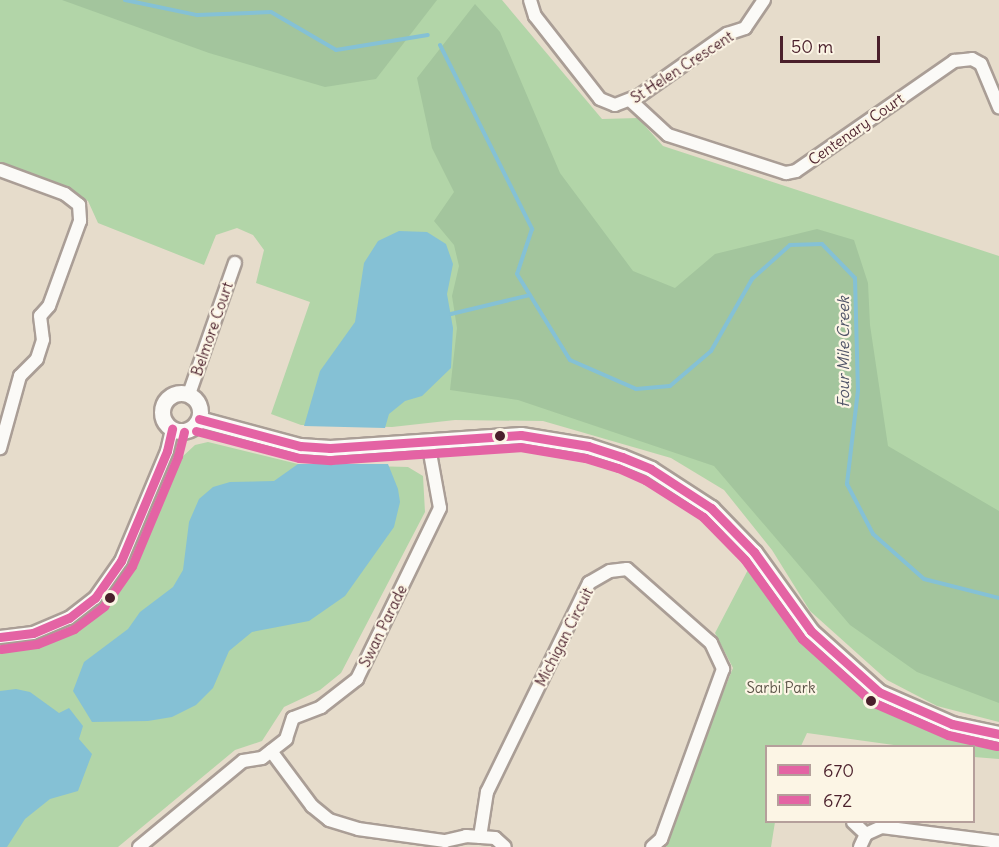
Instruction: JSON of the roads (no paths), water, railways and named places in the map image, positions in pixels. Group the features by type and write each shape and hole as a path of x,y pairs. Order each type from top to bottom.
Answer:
{"street":[{"name":"St Helen Crescent","path":"530,0 535,16 600,99 615,105 631,101 727,34 745,28 764,0"},
{"name":"Centenary Court","path":"631,101 668,135 786,173 796,171 954,61 972,59 981,64 999,107"},
{"path":"644,93 652,119"},
{"path":"0,170 65,194 79,205 80,221 49,306 40,316 43,340 37,358 20,376 0,448"},
{"name":"Belmore Court","path":"189,394 235,263"},
{"path":"173,394 189,394 200,407 199,419 184,431 172,429 163,419 162,406 173,394"},
{"path":"199,419 300,446 389,447 491,435 553,438 588,446 651,469 686,489 725,522 754,552 811,632 879,692 952,724 999,734"},
{"path":"0,637 42,629 69,618 95,598 121,561 167,451 172,429"},
{"name":"Swan Parade","path":"272,751 286,739 293,718 321,707 357,679 440,508 428,442"},
{"name":"Michigan Circuit","path":"480,837 487,792 589,584 610,571 627,569 711,643 723,669 661,839 652,847"},
{"path":"141,846 243,761 262,758 272,751 312,806 329,820 358,829 411,833 446,841 480,837 495,838 505,847"},
{"path":"854,823 866,834"},
{"path":"860,847 866,834 882,827 999,842"}],"water":[{"path":"399,231 427,232 446,244 453,264 447,294 453,328 451,368 422,396 405,401 389,414 385,428 304,426 320,371 355,322 364,263 378,241"},
{"path":"298,464 388,464 398,489 400,502 394,527 345,596 309,621 252,632 229,651 213,688 196,705 172,717 148,721 92,722 73,691 84,662 128,629 140,612 173,587 183,570 189,522 199,499 213,487 230,482 274,481"},
{"path":"16,689 30,692 59,713 69,708 83,726 79,739 92,754 78,791 50,799 25,819 7,847 0,847 0,691"}],"waterway":[{"name":"Four Mile Creek","path":"125,0 197,15 271,12 336,50 428,35"},
{"name":"Four Mile Creek","path":"440,45 532,229 517,274 570,360 636,389 670,386 711,351 752,279 790,245 822,244 855,278 858,390 847,484 873,534 924,579 999,598"},
{"path":"451,314 530,295"}],"park label":[{"name":"Sarbi Park","path":"781,688"}]}
